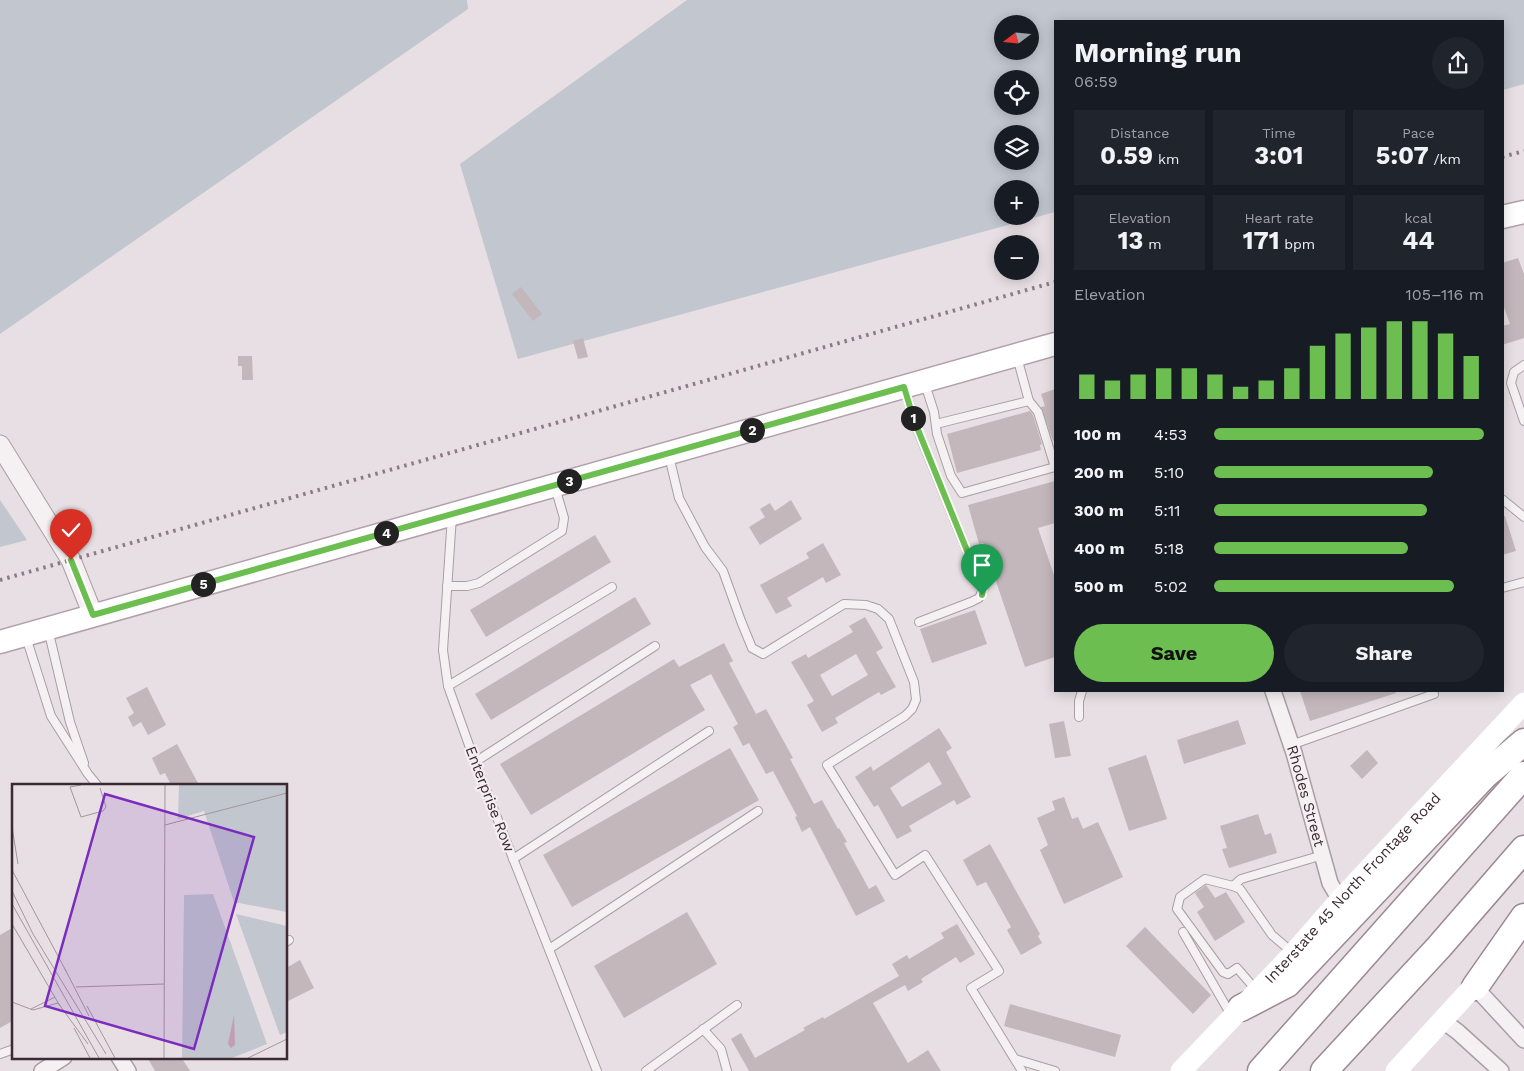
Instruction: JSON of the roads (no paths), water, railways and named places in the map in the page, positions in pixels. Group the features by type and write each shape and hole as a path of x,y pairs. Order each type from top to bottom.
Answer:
{"highway":[{"path":"1243,1005 1261,999 1287,984 1485,774 1524,742"},
{"path":"1261,1071 1524,775"},
{"path":"1324,1071 1439,947 1524,849"},
{"path":"1475,987 1524,917"}],"main road":[{"path":"0,642 1054,344"},
{"name":"Interstate 45 North Frontage Road","path":"1181,1071 1294,954 1340,900 1524,703"},
{"path":"1396,1071 1475,987 1524,928"}],"street":[{"path":"0,444 71,560 93,615"},
{"name":"Rhodes Street","path":"1273,692 1291,745 1330,884 1340,900"},
{"path":"1475,987 1524,1040"},
{"path":"1442,1020 1501,1071"},
{"path":"42,1071 62,1058"},
{"path":"120,1058 128,1071"}],"lane":[{"path":"1016,356 1028,401 1038,412 1054,464"},
{"path":"1524,365 1514,372 1511,383 1524,421"},
{"path":"914,384 934,412 937,434 951,476 962,493 1054,467"},
{"path":"914,384 914,420 983,590 979,598 919,622"},
{"path":"936,424 1028,401"},
{"path":"668,453 679,498 706,547 724,572 752,648 763,654 844,604 866,605 878,609 889,620 911,671 916,691 916,700 912,709 905,716 827,765 895,875 925,855 999,971 972,988 1022,1071"},
{"path":"447,586 467,586 479,583 562,531 564,518 555,485"},
{"path":"1504,501 1524,517"},
{"name":"Enterprise Row","path":"452,514 443,650 448,686 475,762 597,1071"},
{"path":"1504,587 1524,582"},
{"path":"448,686 612,586"},
{"path":"47,628 70,722 88,774"},
{"path":"25,634 50,716 96,784"},
{"path":"475,762 655,646"},
{"path":"1079,716 1079,701 1082,692"},
{"path":"1291,745 1434,694"},
{"path":"513,859 709,731"},
{"path":"549,949 758,811"},
{"path":"1233,886 1242,880 1322,855"},
{"path":"1243,1005 1237,968 1228,974 1223,972 1177,909 1180,897 1205,879 1240,889 1272,935 1294,954"},
{"path":"1183,932 1243,1005"},
{"path":"646,1071 737,1005"},
{"path":"703,1029 721,1048 727,1071"},
{"path":"1015,1059 1056,1071"}],"railway":[{"path":"1504,156 1524,151"},
{"path":"0,580 1054,282"}]}
